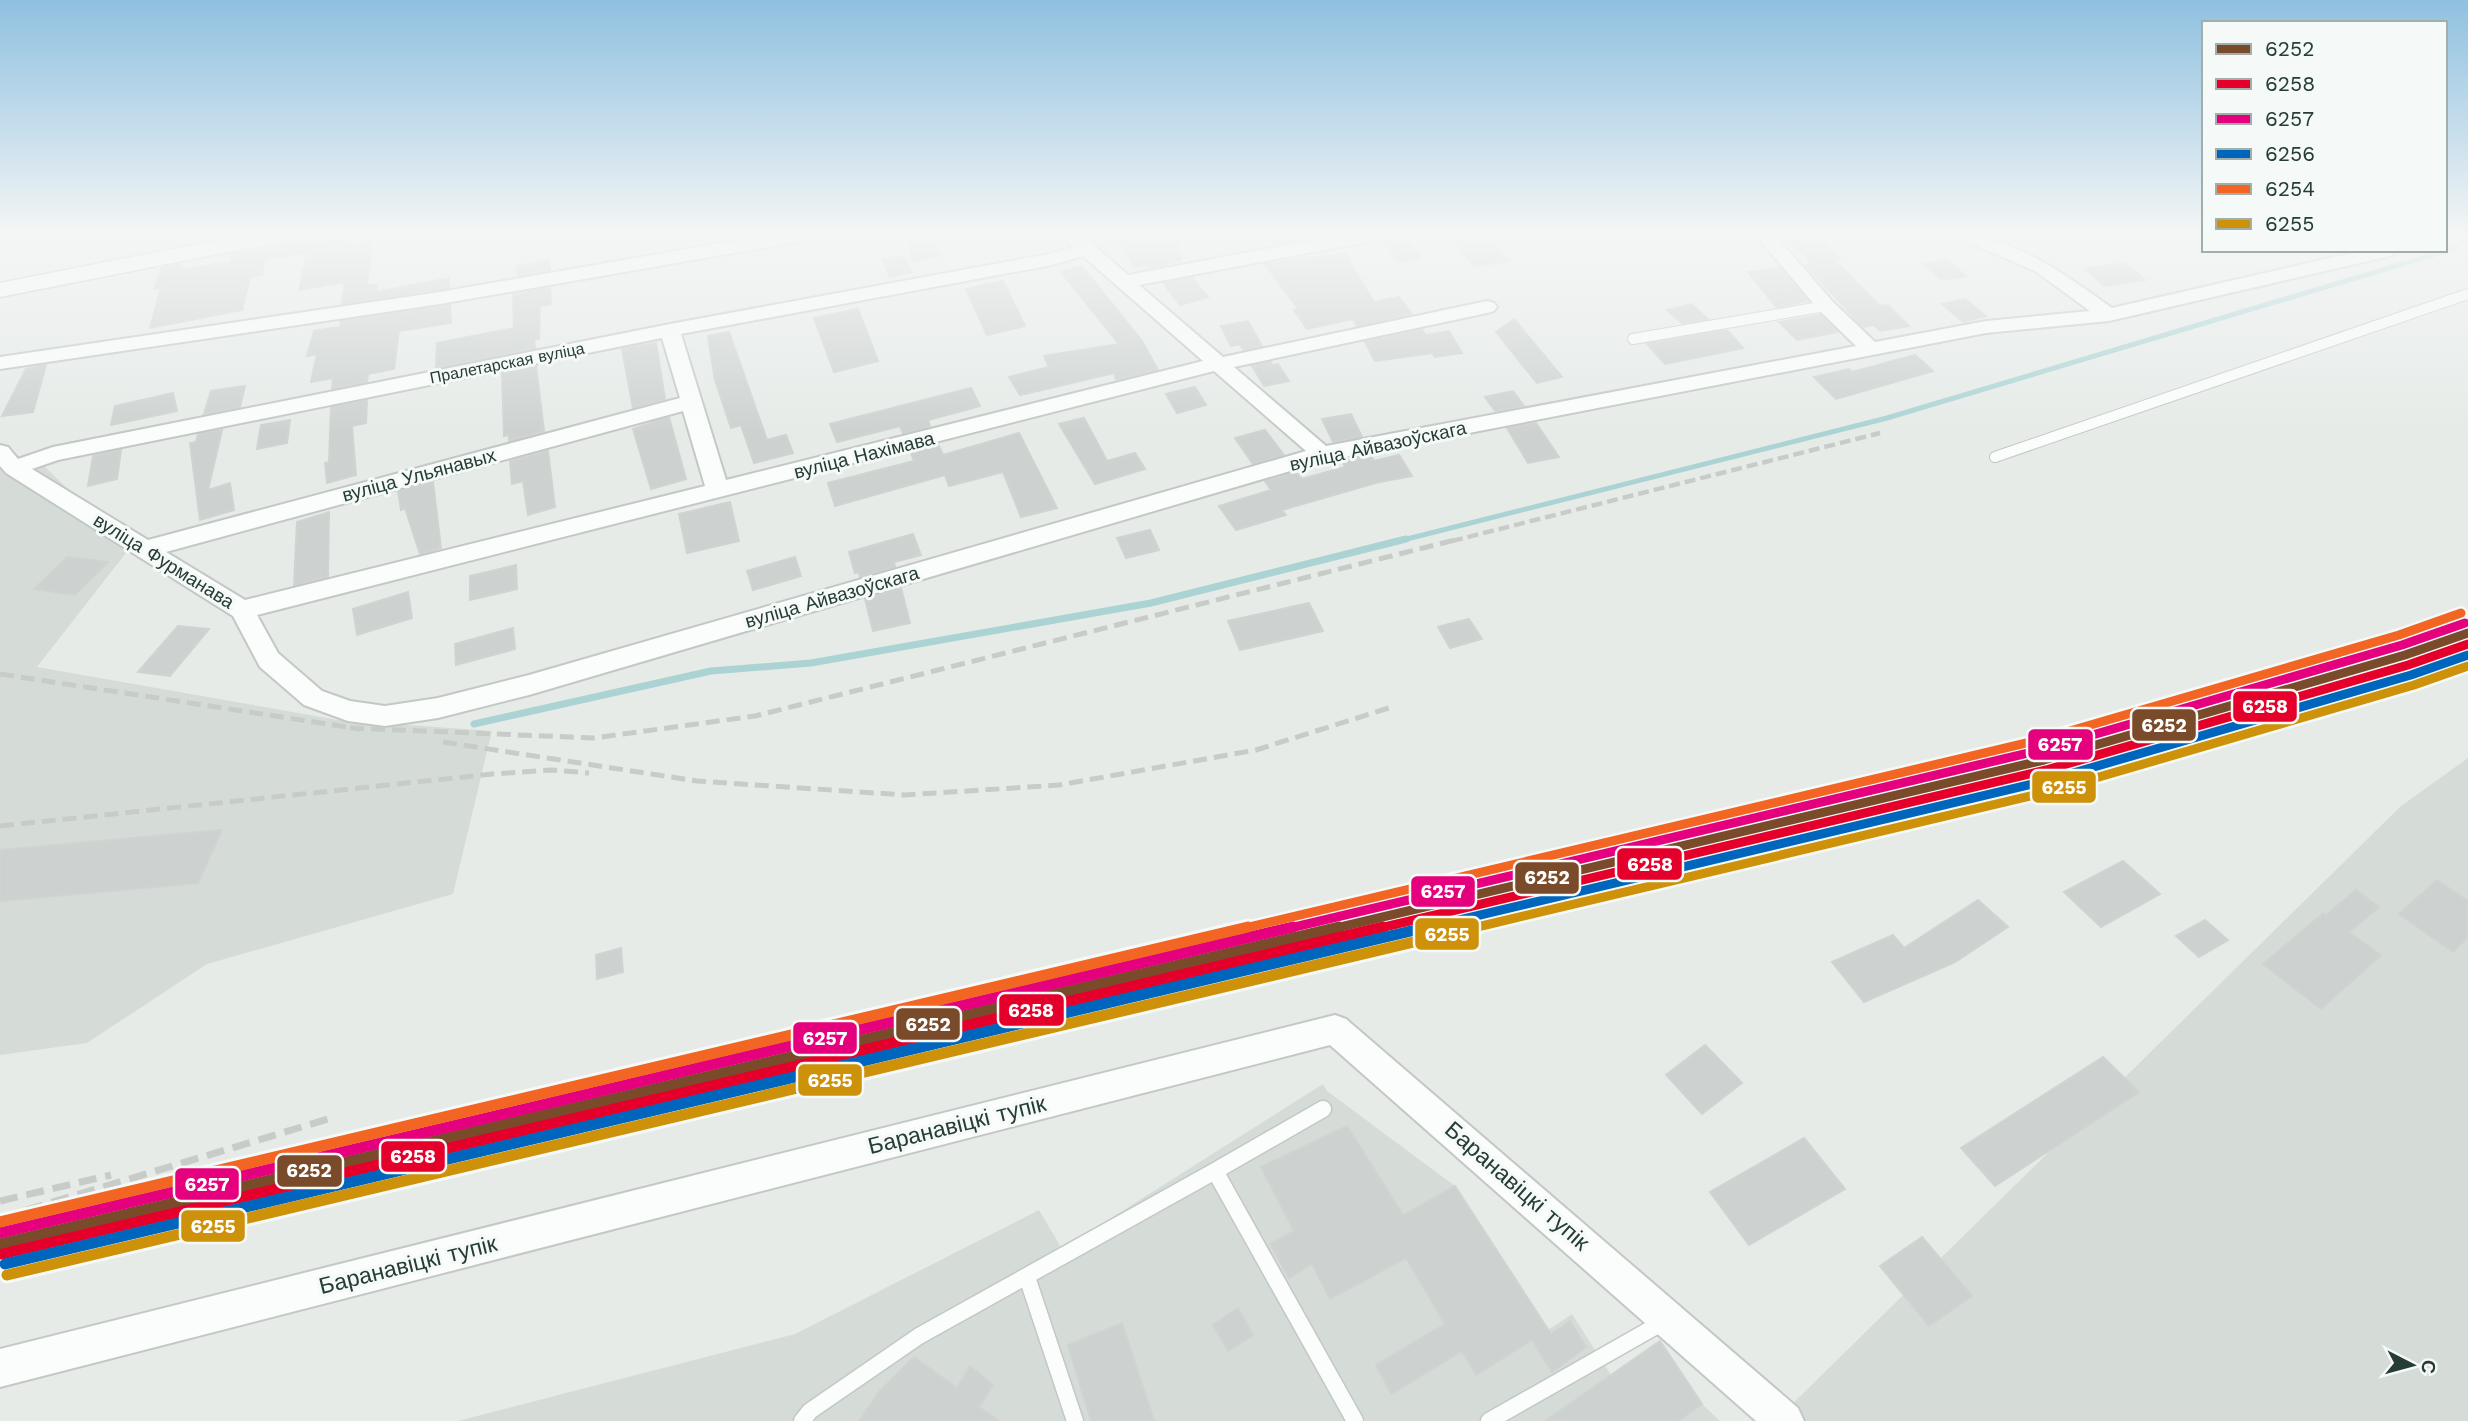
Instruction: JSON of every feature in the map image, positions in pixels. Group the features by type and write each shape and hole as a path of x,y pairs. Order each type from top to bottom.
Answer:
{"street":[{"path":"0,363 424,300"},
{"name":"Пралетарская вуліца","path":"7,460 53,454 830,300"},
{"path":"1143,300 1322,454"},
{"path":"1821,300 1871,349"},
{"path":"2088,300 2109,315"},
{"name":"вуліца Айвазоўскага","path":"385,716 438,708 529,685 1322,454 1986,327 2109,315 2172,300"},
{"name":"вуліца Нахімава","path":"242,610 1217,364 1487,307"},
{"path":"670,330 718,492"},
{"name":"вуліца Ульянавых","path":"146,549 691,402"},
{"name":"вуліца Фурманава","path":"7,460 242,610 270,660 313,698 348,711 385,716"},
{"name":"Баранавіцкі тупік","path":"0,1368 1335,1029 1785,1421"}],"lane":[{"path":"1995,457 2450,300"},
{"path":"1633,339 1826,306"},
{"path":"802,1421 810,1411 919,1336 1323,1109"},
{"path":"1215,1171 1354,1421"},
{"path":"1027,1277 1075,1421"},
{"path":"1489,1421 1668,1319"}],"shaded area":[{"path":"31,453 129,549 37,667 338,720 492,731 453,894 207,964 87,1043 0,1055 0,467"},
{"path":"2468,758 2468,1421 1775,1421 2401,806"},
{"path":"1323,1084 1327,1091 1455,1186 1548,1330 1572,1314 1611,1375 1660,1341 1702,1404 1720,1421 458,1421 795,1334 1039,1210 1062,1249"}],"building":[{"path":"158,300 244,300 242,310 150,328"},
{"path":"343,300 367,300 342,304"},
{"path":"513,300 551,300 551,304 540,306 539,339 534,340 535,348 436,368 437,343 514,328"},
{"path":"971,300 1012,300 1025,326 987,335"},
{"path":"1084,300 1109,300 1142,341 1158,370 1116,379 1114,373 1020,395 1009,377 1049,367 1044,356 1119,344"},
{"path":"1176,300 1196,300 1180,305"},
{"path":"1292,300 1402,300 1412,314 1357,326 1353,319 1307,329 1294,310 1298,309"},
{"path":"1771,300 1808,301 1776,307"},
{"path":"1838,300 1874,300 1880,306 1888,305 1909,326 1880,331 1874,325 1863,327"},
{"path":"1967,300 1986,316 1963,322 1942,304"},
{"path":"1692,304 1708,319 1682,323 1667,310"},
{"path":"450,305 451,323 399,331 394,369 368,374 367,382 332,389 333,378 311,382 317,354 307,356 314,331 340,327 341,321"},
{"path":"858,309 878,361 834,372 814,318"},
{"path":"1820,315 1838,332 1797,340 1779,322"},
{"path":"1514,319 1562,377 1537,383 1496,332"},
{"path":"1248,321 1262,346 1243,350 1240,344 1231,346 1221,326"},
{"path":"1422,330 1426,335 1449,331 1462,353 1435,357 1432,353 1375,361 1365,342"},
{"path":"1728,331 1743,348 1665,364 1647,344"},
{"path":"729,332 767,440 786,435 793,453 754,463 741,425 731,428 715,380 708,336"},
{"path":"656,343 665,399 633,408 622,349"},
{"path":"1915,355 1933,371 1836,399 1814,377 1849,369 1852,372"},
{"path":"1271,362 1272,365 1278,364 1289,381 1264,386 1252,366"},
{"path":"46,365 33,412 2,416 26,369"},
{"path":"536,366 544,431 509,441 509,435 504,436 502,373"},
{"path":"245,386 240,407 204,414 211,391"},
{"path":"1195,387 1206,405 1177,413 1166,394"},
{"path":"971,388 980,406 928,420 930,426 903,433 900,426 837,442 830,424"},
{"path":"1513,391 1524,406 1495,411 1485,397"},
{"path":"173,393 177,411 111,425 115,406"},
{"path":"367,400 366,423 352,426 356,475 327,483 325,463 329,462 331,407"},
{"path":"1351,414 1362,437 1333,442 1322,419"},
{"path":"669,417 686,479 651,489 633,429"},
{"path":"1084,418 1107,461 1135,453 1145,469 1095,484 1059,424"},
{"path":"290,420 287,443 257,449 261,425"},
{"path":"1536,423 1559,457 1528,463 1507,428"},
{"path":"222,430 208,490 230,483 234,510 200,520 190,443 196,442 198,434"},
{"path":"1265,430 1284,455 1253,464 1235,438"},
{"path":"1019,433 1057,508 1021,517 1003,472 949,486 945,475 835,506 828,483 914,461 910,451 938,444 943,455"},
{"path":"121,450 117,479 88,486 93,456"},
{"path":"548,451 555,507 528,515 523,481 512,484 510,461"},
{"path":"1371,455 1374,461 1399,455 1412,476 1379,482 1282,510 1286,515 1236,530 1219,506 1271,490 1265,481 1296,472 1302,479 1345,467 1342,460"},
{"path":"433,482 441,548 420,554 405,508 401,510 398,491"},
{"path":"730,502 739,541 687,553 679,514"},
{"path":"329,512 328,577 294,585 297,522"},
{"path":"1150,530 1159,550 1126,558 1117,538"},
{"path":"913,534 921,555 894,562 895,567 860,577 859,572 855,573 849,552"},
{"path":"67,557 108,562 75,595 34,589"},
{"path":"795,557 801,576 753,590 747,571"},
{"path":"516,565 517,589 470,600 470,576"},
{"path":"901,588 910,623 873,631 865,599"},
{"path":"408,592 412,618 357,635 353,609"},
{"path":"1309,603 1323,631 1240,650 1228,621"},
{"path":"1469,619 1482,639 1450,648 1438,627"},
{"path":"178,626 209,629 170,676 138,672"},
{"path":"513,628 515,649 456,665 455,644"},
{"path":"222,830 198,883 0,901 0,850"},
{"path":"2123,861 2160,894 2101,927 2064,892"},
{"path":"2437,880 2468,901 2468,937 2453,952 2399,914"},
{"path":"2356,890 2379,907 2349,932 2381,955 2321,1009 2263,964 2323,913 2326,915"},
{"path":"1978,900 2008,927 1955,962 1864,1002 1832,962 1893,935 1904,948"},
{"path":"2205,920 2228,940 2199,957 2176,936"},
{"path":"621,948 623,972 597,979 596,955"},
{"path":"1705,1045 1742,1083 1702,1114 1666,1075"},
{"path":"2103,1057 2139,1092 1995,1186 1961,1148"},
{"path":"1347,1126 1403,1215 1455,1186 1551,1334 1570,1321 1586,1347 1552,1372 1532,1340 1476,1375 1462,1351 1391,1394 1376,1365 1445,1324 1406,1258 1330,1299 1312,1264 1289,1278 1270,1244 1294,1231 1261,1167"},
{"path":"1804,1138 1845,1189 1749,1245 1710,1192"},
{"path":"1922,1237 1972,1296 1929,1326 1880,1266"},
{"path":"1238,1308 1253,1335 1228,1351 1213,1325"},
{"path":"1122,1323 1154,1421 1091,1421 1068,1345"},
{"path":"1660,1341 1702,1404 1678,1421 1545,1421"},
{"path":"914,1357 957,1388 970,1366 993,1385 979,1407 999,1421 859,1421 879,1392"}],"waterway":[{"path":"1399,541 1887,418 2281,300"},
{"path":"474,724 711,671 811,663 1151,603 1406,539"}],"railway":[{"path":"1452,541 1880,433"},
{"path":"355,728 594,738 755,716 1459,539"},
{"path":"0,674 355,728"},
{"path":"443,742 697,781 905,795 1059,785 1256,750 1395,706"},
{"path":"350,728 355,728"},
{"path":"355,728 360,729"},
{"path":"0,826 492,774 552,770 589,773"},
{"path":"0,1218 328,1119"},
{"path":"0,1201 111,1175"},
{"path":"0,1258 150,1231"}],"transit line":[{"name":"6254","path":"0,1222 2039,740 2399,635 2461,613"},
{"name":"6257","path":"0,1233 2041,750 2402,645 2465,623"},
{"name":"6252","path":"0,1244 2044,760 2405,655 2468,633"},
{"name":"6258","path":"2,1254 2046,770 2408,665 2468,644"},
{"name":"6256","path":"5,1264 2049,780 2411,675 2468,655"},
{"name":"6255","path":"7,1275 2051,791 2414,685 2468,666"}]}
